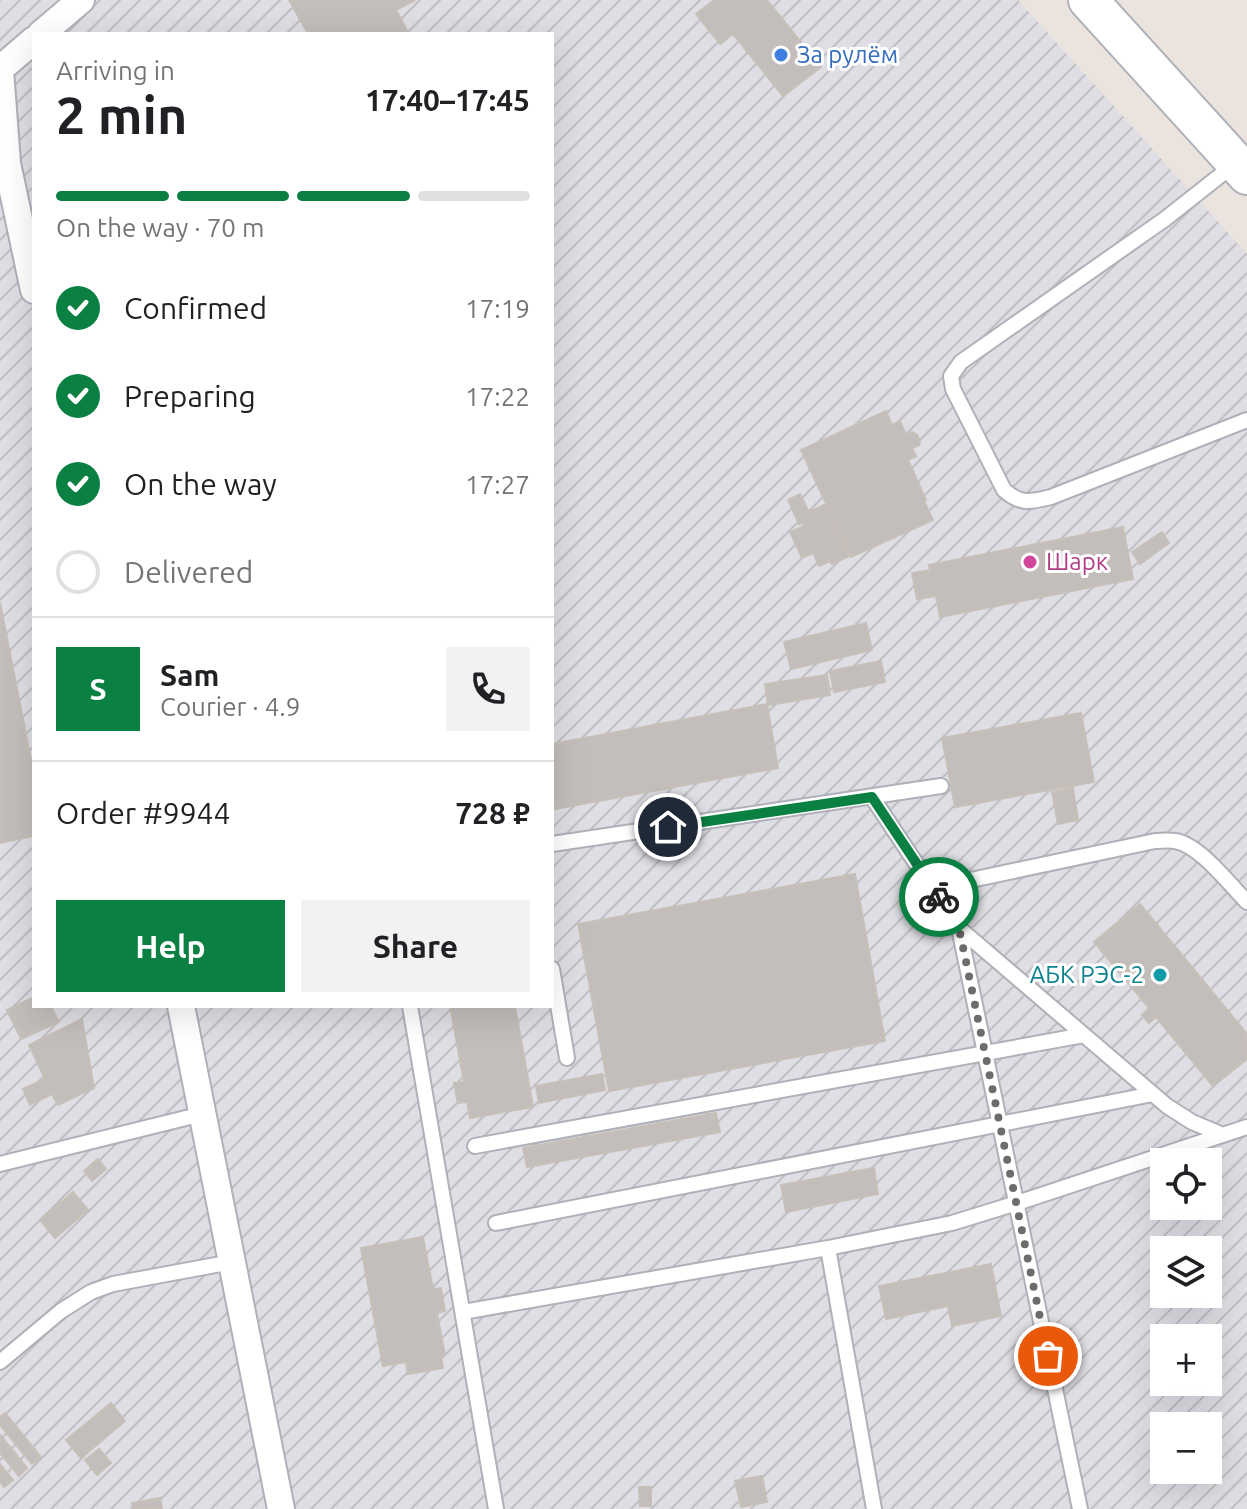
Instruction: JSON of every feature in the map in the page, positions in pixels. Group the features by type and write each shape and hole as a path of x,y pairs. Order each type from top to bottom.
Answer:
{"main road":[{"path":"1088,0 1242,169"}],"street":[{"path":"43,32 81,0"},
{"path":"32,42 0,70 7,163 32,281"},
{"path":"181,1008 281,1509"}],"lane":[{"path":"1242,169 961,362 951,376 953,389 1004,490 1014,499 1028,502 1051,497 1247,420"},
{"path":"554,844 941,786"},
{"path":"872,797 959,928 1167,1106 1192,1122 1223,1135"},
{"path":"933,888 1155,841 1176,841 1201,855 1247,902"},
{"path":"959,928 1080,1509"},
{"path":"554,981 567,1058"},
{"path":"410,1008 496,1509"},
{"path":"475,1146 1084,1035"},
{"path":"496,1223 1153,1094"},
{"path":"0,1164 202,1114"},
{"path":"463,1312 952,1223 1223,1135 1245,1131"},
{"path":"828,1248 874,1509"},
{"path":"0,1362 61,1311 91,1292 113,1284 232,1262"}],"shaded area":[{"path":"0,0 1018,0 1247,254 1247,1509 0,1509"}],"building":[{"path":"289,0 415,0 396,10 408,32 307,32"},
{"name":"За рулём","path":"714,0 767,0 821,67 783,96 733,34 720,44 696,14"},
{"path":"886,411 892,425 900,421 906,435 912,432 920,441 912,448 916,456 908,460 933,520 851,557 801,450"},
{"path":"800,494 809,512 826,504 849,556 819,566 813,553 802,558 790,532 804,526 799,524 788,500"},
{"path":"1123,527 1133,579 940,617 936,596 917,599 912,573 930,570 929,565"},
{"path":"1162,532 1169,543 1140,564 1132,552"},
{"path":"0,603 32,765 32,836 0,843"},
{"path":"866,623 872,650 791,669 784,642"},
{"path":"881,661 885,682 834,692 830,671"},
{"path":"827,675 830,695 768,705 765,684"},
{"path":"767,704 778,768 555,809 554,744"},
{"path":"1081,713 1094,782 955,807 942,738"},
{"path":"1073,788 1078,820 1058,824 1052,792"},
{"path":"855,874 885,1041 609,1091 578,924"},
{"name":"АБК РЭС-2","path":"1140,904 1247,1034 1247,1059 1213,1086 1156,1017 1149,1023 1142,1015 1149,1008 1094,942"},
{"path":"32,998 32,1008 52,1008 59,1022 21,1039 7,1010"},
{"path":"450,1008 515,1008 533,1107 470,1118 467,1102 458,1103 454,1083 464,1082"},
{"path":"82,1019 94,1088 58,1105 52,1094 30,1105 23,1089 45,1079 29,1045"},
{"path":"602,1074 605,1090 539,1103 536,1086"},
{"path":"716,1113 720,1132 527,1167 523,1148"},
{"path":"98,1159 106,1169 92,1181 84,1171"},
{"path":"874,1168 878,1194 786,1212 781,1185"},
{"path":"73,1192 88,1210 55,1238 40,1220"},
{"path":"423,1237 433,1289 441,1288 445,1311 437,1313 445,1355 441,1356 443,1368 408,1374 406,1362 383,1366 361,1248"},
{"path":"991,1264 1001,1316 952,1326 948,1306 886,1319 879,1286"},
{"path":"111,1403 125,1421 81,1458 66,1440"},
{"path":"5,1413 41,1457 32,1464 0,1425 0,1417"},
{"path":"0,1435 27,1468 19,1476 0,1453"},
{"path":"99,1449 111,1463 97,1475 85,1460"},
{"path":"0,1464 13,1480 4,1487 0,1482"},
{"path":"762,1476 767,1502 741,1507 735,1481"},
{"path":"639,1487 651,1487 651,1506 640,1506"},
{"path":"160,1498 162,1509 133,1509 132,1503"}],"way so far":[{"path":"939,897 959,928 1048,1356"}],"place":[{"name":"За рулём","path":"781,55"},
{"name":"Шарк","path":"1030,562"},
{"name":"АБК РЭС-2","path":"1160,975"}],"route":[{"path":"668,827 872,797 939,897"}]}
